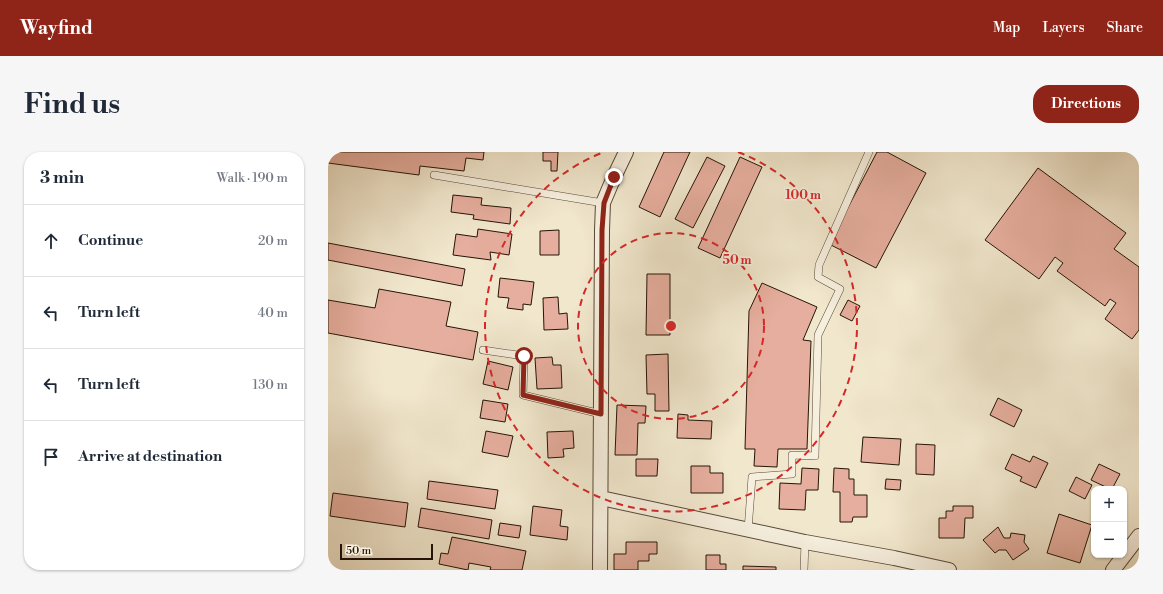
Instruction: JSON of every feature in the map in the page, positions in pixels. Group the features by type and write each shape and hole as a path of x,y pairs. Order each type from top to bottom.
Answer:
{"street":[{"path":"600,570 602,230 604,203 626,152"},
{"path":"601,498 805,542 894,558 949,570"},
{"path":"1113,570 1139,536"}],"lane":[{"path":"748,530 752,477 792,474 792,455 815,456 818,335 840,289 818,277 819,265 869,152"},
{"path":"434,175 604,203"},
{"path":"483,350 524,356 523,395 601,414"},
{"path":"804,570 805,542"}],"building":[{"path":"328,152 484,152 483,160 466,158 464,171 420,166 419,175 328,163"},
{"path":"543,152 558,152 557,171 551,171 551,161 543,161"},
{"path":"664,152 690,152 660,217 639,207"},
{"path":"877,152 887,152 926,173 876,268 829,244"},
{"path":"707,157 725,166 693,228 675,219"},
{"path":"740,157 762,167 720,258 698,248"},
{"path":"1038,168 1126,233 1114,249 1139,267 1139,330 1132,339 1105,319 1116,303 1110,299 1105,306 1057,271 1063,263 1055,257 1039,279 985,240"},
{"path":"453,195 482,198 481,205 511,208 510,224 473,219 474,215 451,212"},
{"path":"478,229 512,234 509,255 490,252 491,260 453,255 456,234 477,237"},
{"path":"559,230 559,255 540,255 540,231"},
{"path":"328,243 465,269 462,286 328,260"},
{"path":"647,274 670,274 670,335 646,335"},
{"path":"500,278 534,282 531,305 523,304 523,310 507,308 509,298 498,297"},
{"path":"762,283 817,307 803,340 811,341 807,449 778,449 777,467 754,466 755,449 745,449 749,311"},
{"path":"379,289 451,302 446,326 478,332 473,360 328,333 328,300 375,308"},
{"path":"558,297 559,314 567,313 568,329 544,330 543,298"},
{"path":"848,300 860,306 852,321 840,315"},
{"path":"668,354 669,411 655,411 655,394 647,394 646,355"},
{"path":"552,357 553,365 561,365 562,388 537,389 535,358"},
{"path":"488,361 513,367 508,390 483,384"},
{"path":"998,398 1022,410 1014,427 990,415"},
{"path":"483,400 508,404 505,422 480,418"},
{"path":"617,405 646,406 645,423 638,423 637,455 615,455"},
{"path":"678,414 688,415 688,420 712,421 711,439 677,438"},
{"path":"486,431 513,436 508,457 482,452"},
{"path":"573,431 574,448 563,449 564,457 548,458 547,432"},
{"path":"863,437 901,439 899,465 861,462"},
{"path":"916,444 935,445 934,475 916,474"},
{"path":"1012,454 1030,462 1033,456 1048,463 1036,488 1020,481 1022,477 1005,469"},
{"path":"636,459 658,459 657,476 636,476"},
{"path":"1099,464 1120,474 1114,486 1104,486 1091,480"},
{"path":"691,466 710,466 710,473 723,473 723,493 691,493"},
{"path":"802,468 819,469 818,490 806,490 805,510 779,509 780,483 801,484"},
{"path":"834,468 849,469 849,479 854,479 854,495 867,495 867,517 853,517 852,522 840,522 840,492 833,492"},
{"path":"1076,477 1092,485 1085,499 1069,491"},
{"path":"886,479 901,480 900,490 885,489"},
{"path":"429,481 498,490 495,509 427,499"},
{"path":"333,493 408,503 405,527 330,516"},
{"path":"533,506 562,510 560,526 568,527 567,540 530,535"},
{"path":"953,506 973,506 973,518 965,518 964,538 939,538 939,518 946,518 946,511 953,511"},
{"path":"421,508 492,520 489,539 418,527"},
{"path":"1059,514 1091,525 1080,563 1047,553"},
{"path":"500,523 521,526 519,538 498,535"},
{"path":"998,527 1004,538 1010,538 1011,533 1025,535 1024,542 1029,549 1013,560 1006,550 999,550 995,553 983,540"},
{"path":"452,537 526,551 522,570 490,570 491,567 469,563 468,570 439,564 441,553 448,554"},
{"path":"626,542 657,542 657,554 649,554 649,561 638,561 638,570 614,570 614,554 626,554"},
{"path":"706,555 720,555 720,564 726,564 726,570 706,570"},
{"path":"743,566 776,567 776,570 743,570"}],"route":[{"path":"524,356 523,395 601,414 602,230 604,203 614,177"}]}
